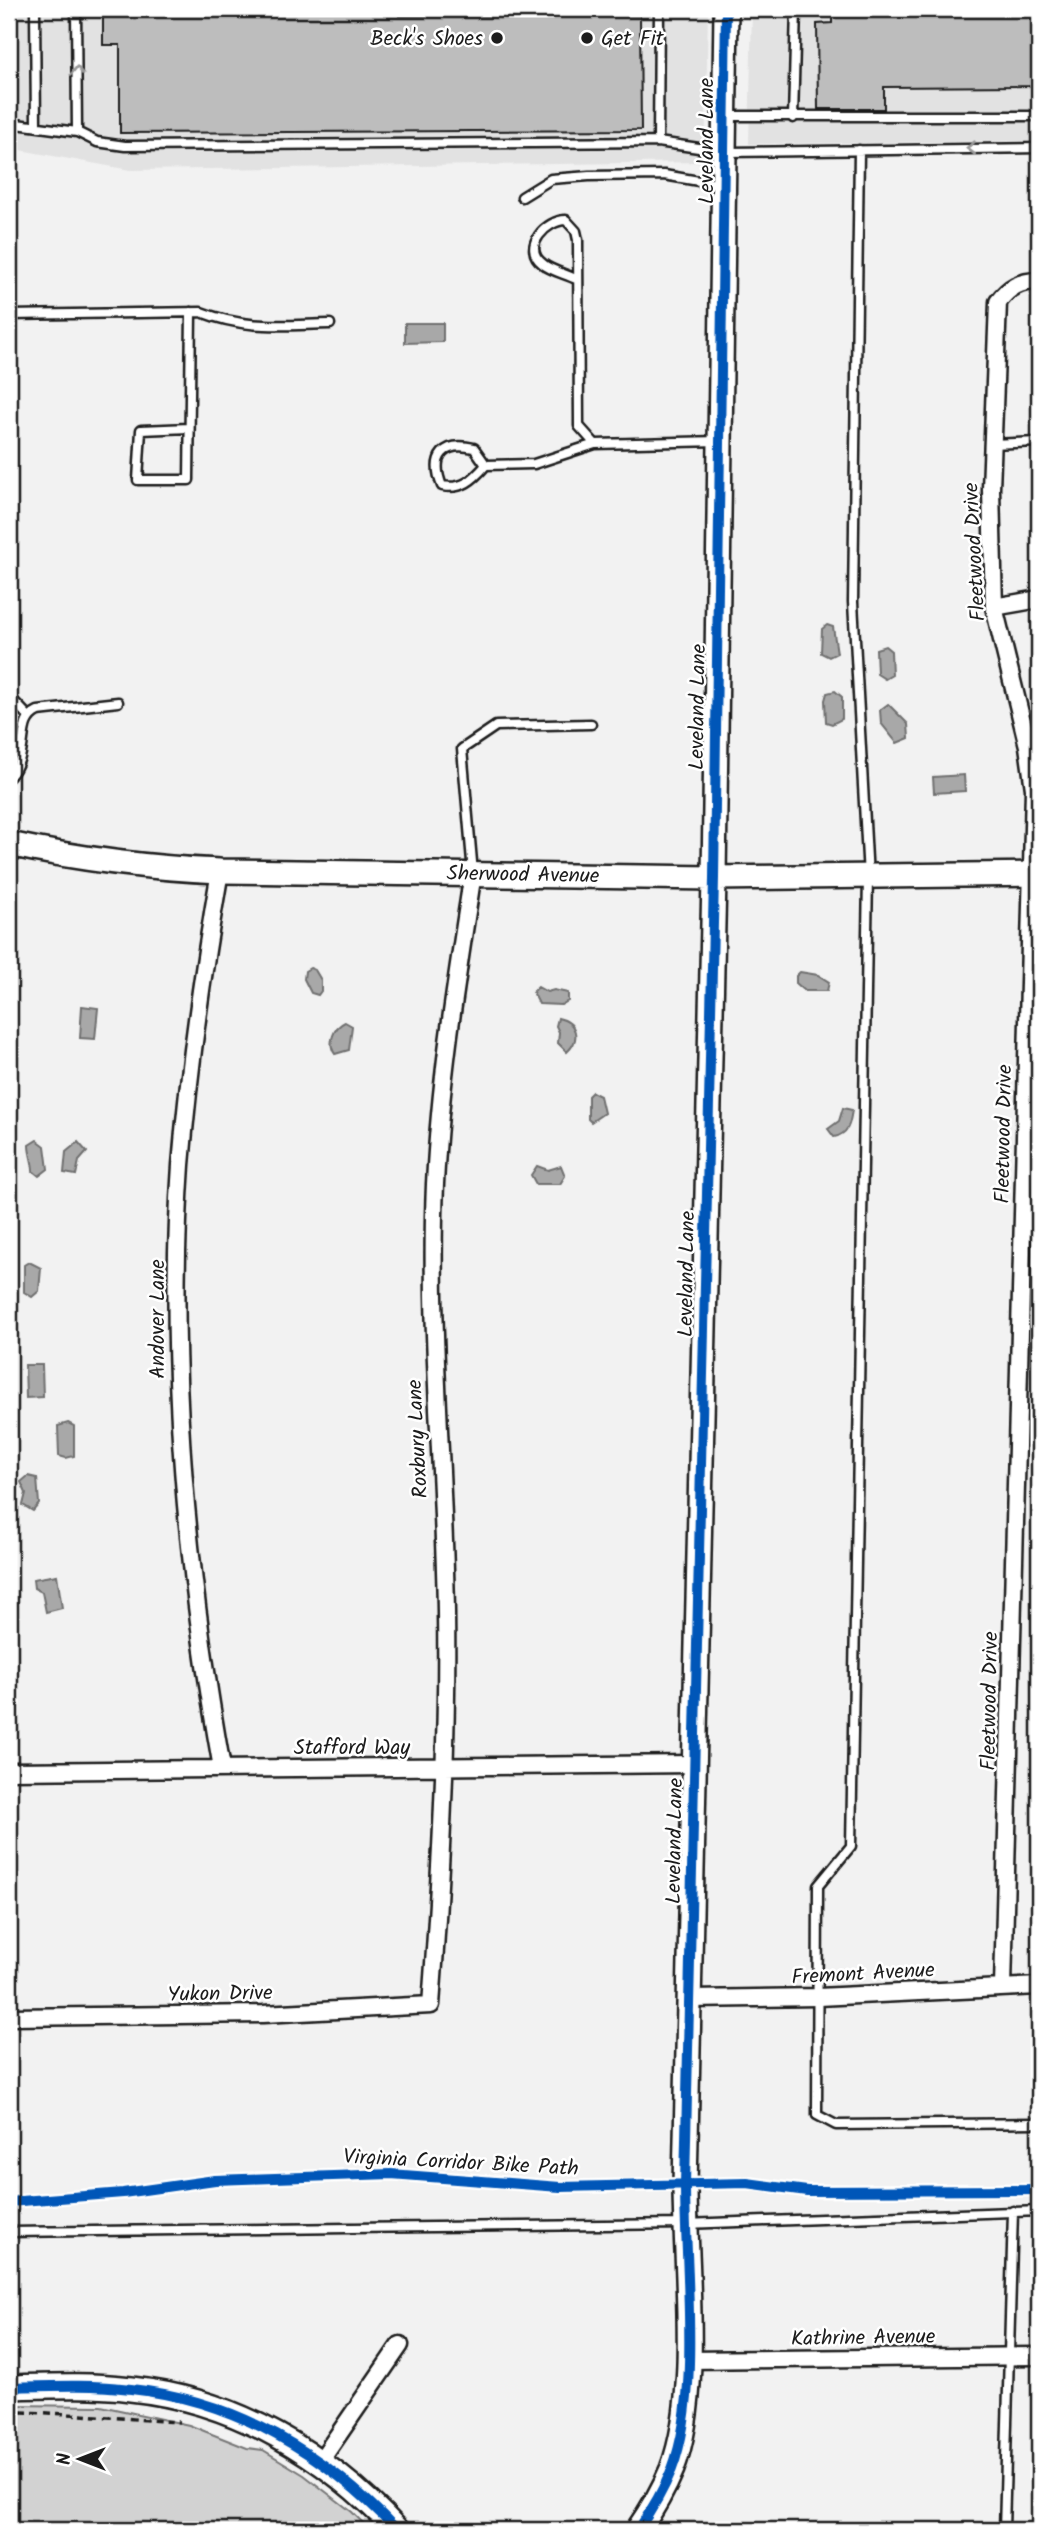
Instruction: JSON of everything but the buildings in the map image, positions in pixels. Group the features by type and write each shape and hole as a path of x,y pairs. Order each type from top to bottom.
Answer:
{"street":[{"name":"Leveland Lane","path":"639,2530 673,2467 683,2419 688,2360 685,2224 714,878 726,9"},
{"name":"Fleetwood Drive","path":"1003,1987 1035,874 1034,745 994,607 992,444 995,316 998,302 1007,290 1018,284 1039,281"},
{"path":"994,607 1039,599"},
{"name":"Sherwood Avenue","path":"9,844 70,857 144,867 220,871 714,878 1035,874"},
{"name":"Andover Lane","path":"220,871 189,1078 181,1168 177,1285 183,1487 195,1601 222,1768"},
{"name":"Roxbury Lane","path":"431,2005 446,1769 446,1609 432,1297 435,1183 444,1079 473,873"},
{"name":"Stafford Way","path":"9,1771 446,1769 695,1764"},
{"name":"Fremont Avenue","path":"690,1998 818,1997 1039,1986"},
{"name":"Yukon Drive","path":"9,2017 263,2014 431,2005"},
{"path":"321,2459 400,2345"},
{"name":"Kathrine Avenue","path":"688,2360 1039,2356"},
{"path":"9,2387 93,2386 177,2397 248,2421 321,2459 397,2530"}],"lane":[{"path":"35,9 36,126"},
{"path":"76,9 77,132"},
{"path":"658,142 659,9"},
{"path":"793,118 796,9"},
{"path":"726,116 1039,116"},
{"path":"9,123 77,132 97,142 125,146 658,142 726,152 1039,148"},
{"path":"859,150 853,603 868,877 851,1846 818,1886 817,2115 820,2119 836,2125 1039,2123"},
{"path":"522,197 551,179 589,176 664,175 725,185"},
{"path":"578,279 543,265 537,257 535,244 539,234 544,226 555,220 566,220 576,231 578,279 579,426 595,444"},
{"path":"189,428 141,430 138,480 189,480 191,312"},
{"path":"9,315 201,312 230,323 250,325 330,324"},
{"path":"486,465 474,448 452,446 441,450 437,460 437,473 442,485 460,487 486,465 534,464 595,444 722,441"},
{"path":"992,444 1039,442"},
{"path":"9,696 28,716"},
{"path":"9,777 19,766 23,753 24,723 28,716 38,711 118,702"},
{"path":"473,873 462,749 496,726 592,724"},
{"path":"1004,2530 1013,2211"},
{"path":"9,2232 685,2224 1039,2211"}],"path":[{"path":"9,2412 72,2412 98,2418 185,2422"}],"shaded area":[{"path":"9,9 708,9 705,162 130,170 9,148"},
{"path":"752,9 1039,9 1039,141 749,144"},
{"path":"405,323 443,323 443,342 405,343"},
{"path":"827,625 833,627 837,653 829,657 821,653 822,629"},
{"path":"885,646 891,651 892,675 885,679 877,674 876,649"},
{"path":"835,691 842,697 842,719 832,724 826,722 825,700 827,693"},
{"path":"888,704 908,724 909,738 897,743 881,723 880,710"},
{"path":"964,775 965,791 934,793 933,777"},
{"path":"310,968 315,970 321,980 321,991 318,995 311,993 304,979 305,971"},
{"path":"800,972 818,975 829,982 827,991 805,991 796,983 796,976"},
{"path":"538,987 547,992 554,990 568,993 568,1001 561,1005 539,1004 533,992"},
{"path":"82,1006 98,1008 95,1039 80,1038"},
{"path":"558,1018 569,1023 575,1032 574,1042 567,1052 558,1043"},
{"path":"345,1022 352,1026 349,1050 335,1054 333,1036"},
{"path":"592,1092 600,1096 604,1113 591,1122 588,1119 588,1096"},
{"path":"843,1108 852,1110 849,1123 846,1131 834,1137 828,1129 839,1121"},
{"path":"37,1140 45,1146 48,1169 39,1176 33,1171 29,1148 29,1145"},
{"path":"78,1142 87,1152 79,1161 76,1175 64,1173 66,1152"},
{"path":"537,1166 548,1170 561,1166 565,1176 560,1184 536,1184 531,1175"},
{"path":"29,1262 41,1268 39,1291 32,1297 24,1292 24,1265"},
{"path":"25,1365 42,1365 43,1397 26,1398"},
{"path":"68,1423 74,1426 74,1456 66,1458 59,1456 58,1426"},
{"path":"28,1476 37,1478 39,1504 33,1511 23,1505 26,1493 21,1482"},
{"path":"57,1575 62,1608 46,1612 42,1592 34,1588 33,1579"},
{"path":"9,2405 101,2406 189,2425 247,2448 263,2450 304,2475 352,2512 370,2530 9,2530"}],"cycle path":[{"path":"638,2530 672,2469 681,2438 689,2368 685,2185 714,878 726,9"},
{"name":"Virginia Corridor Bike Path","path":"9,2202 123,2193 215,2180 391,2174 560,2187 747,2183 807,2191 1039,2190"},
{"path":"9,2387 116,2387 170,2395 243,2418 277,2435 340,2477 397,2530"}],"place":[{"name":"Beck's Shoes","path":"497,38"},
{"name":"Get Fit","path":"587,38"}]}
